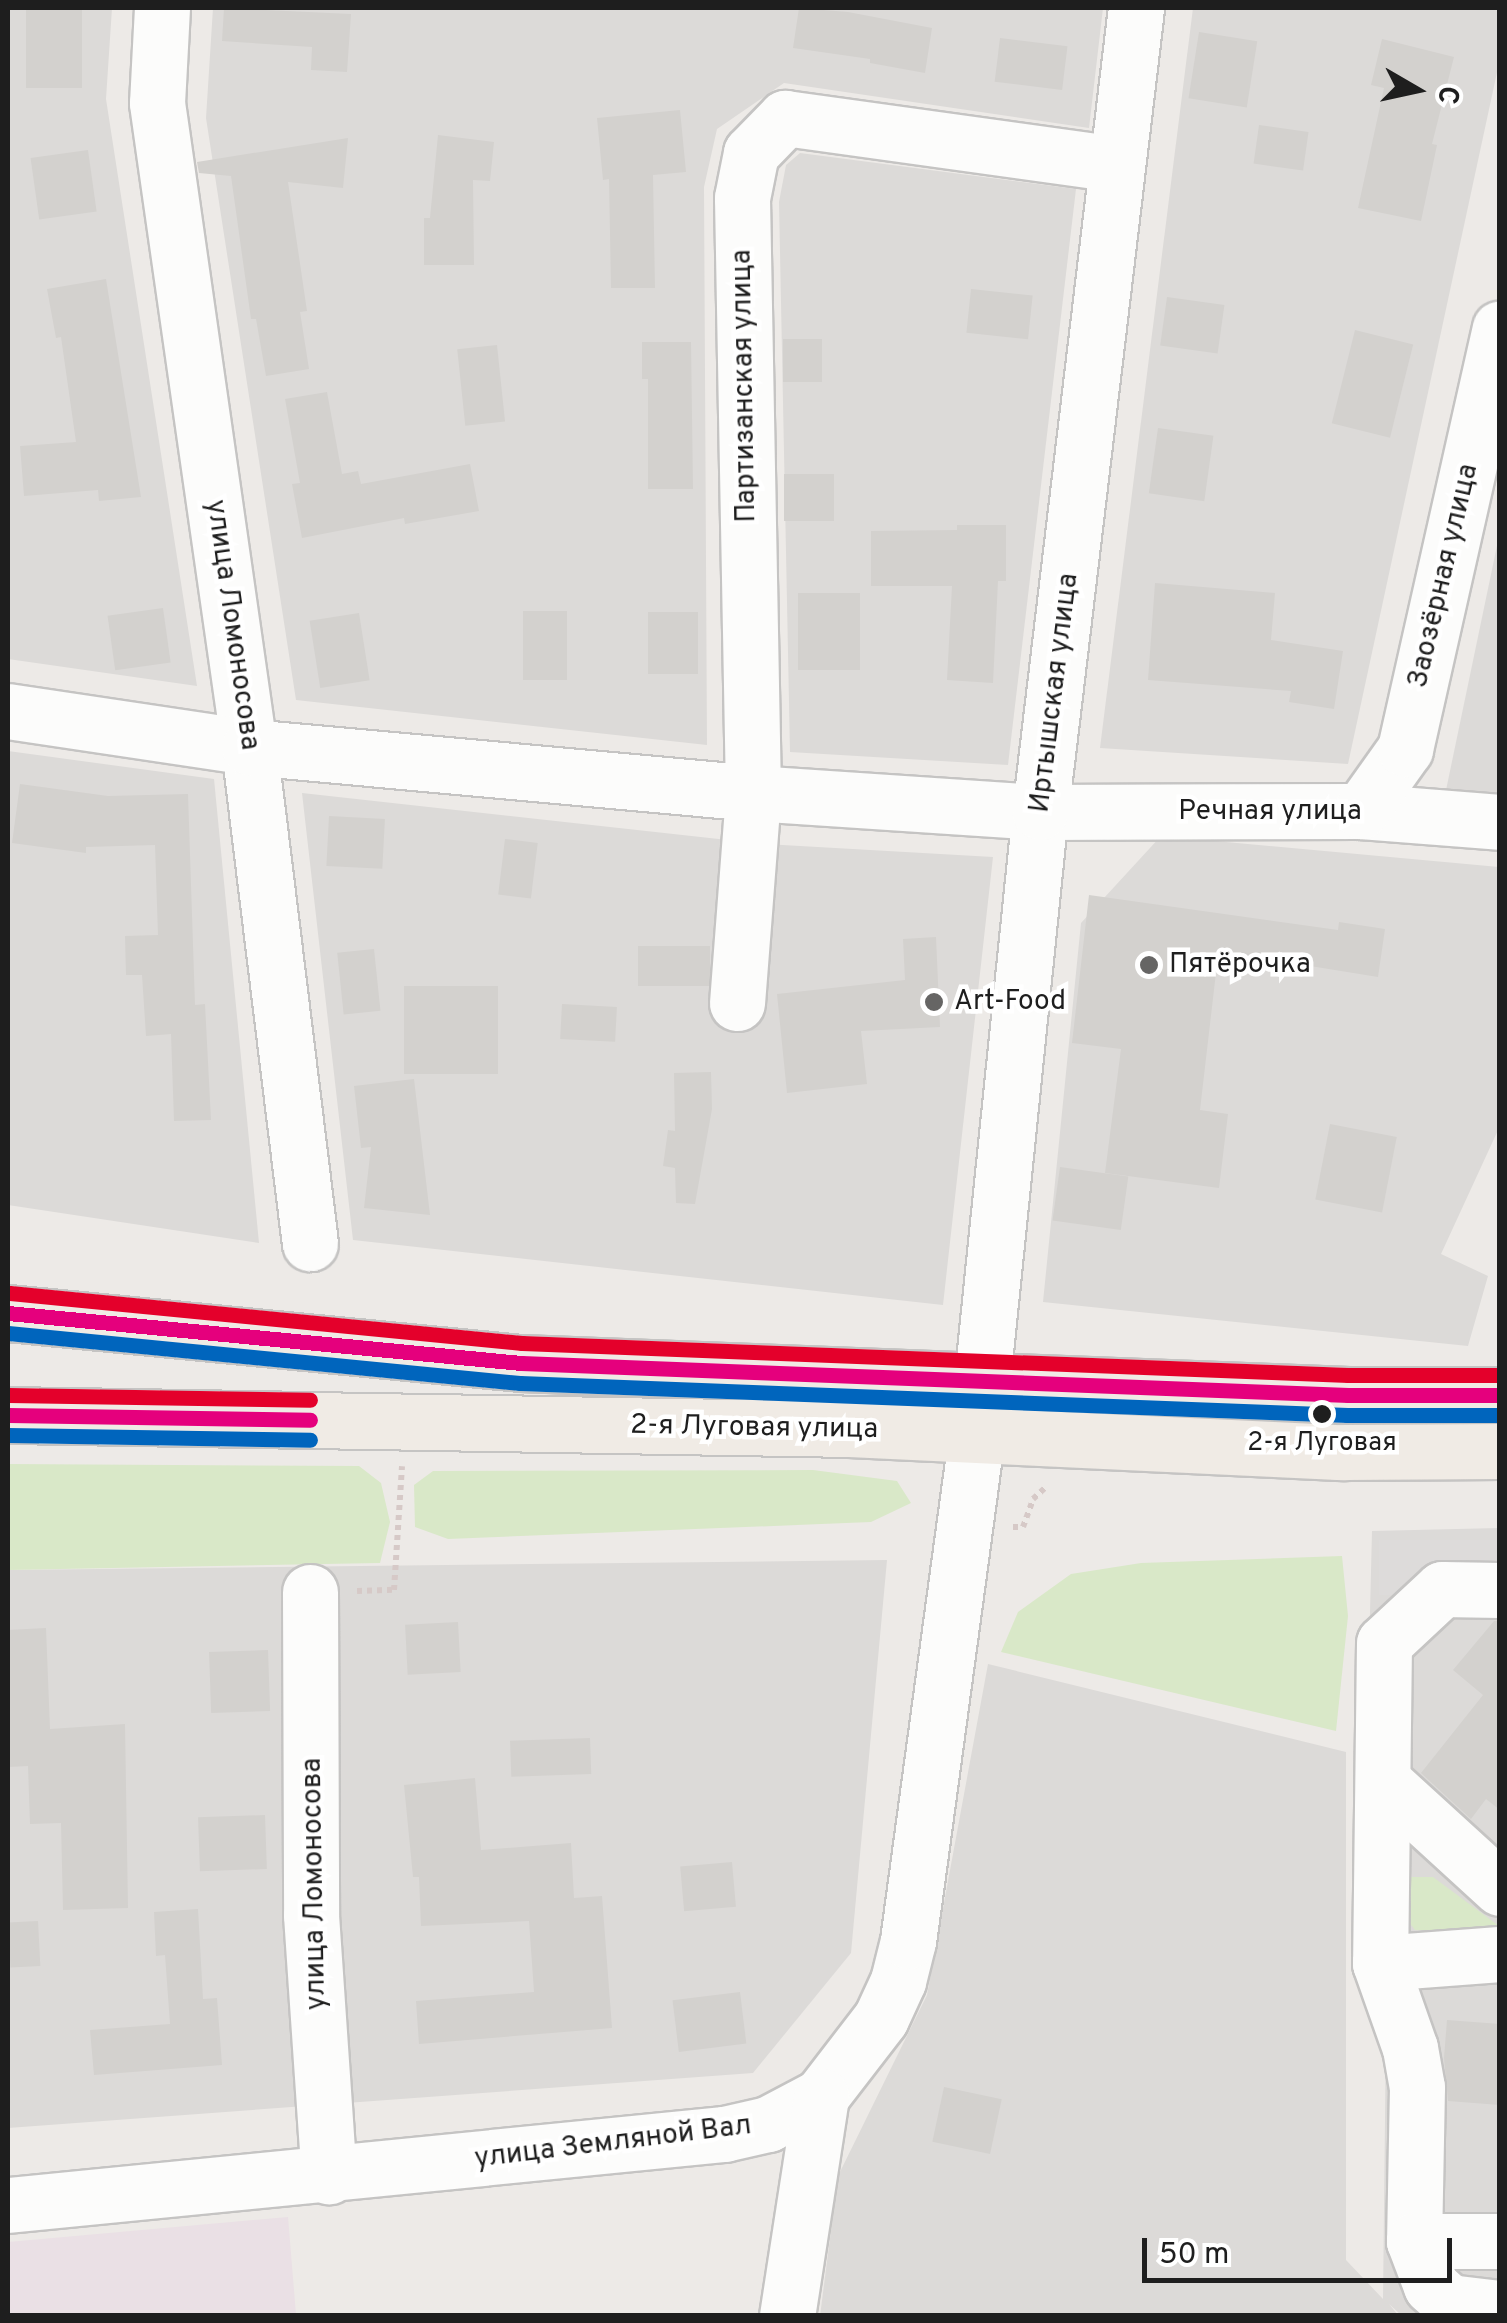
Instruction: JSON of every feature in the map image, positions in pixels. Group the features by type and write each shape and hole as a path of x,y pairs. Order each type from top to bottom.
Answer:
{"main road":[{"name":"2-я Луговая улица","path":"8,1313 502,1362 1348,1395 1500,1395"},
{"path":"977,1433 982,1380"},
{"name":"2-я Луговая улица","path":"8,1414 977,1433 1344,1452 1500,1452"}],"street":[{"name":"улица Ломоносова","path":"162,8 157,103 250,748 310,1244"},
{"name":"Иртышская улица","path":"982,1380 1040,812 1136,8"},
{"name":"Партизанская улица","path":"738,1003 752,794 742,198 751,153 785,118 1117,164"},
{"name":"Заозёрная улица","path":"1360,811 1405,749 1500,330"},
{"name":"Речная улица","path":"8,711 250,748 752,794 1040,812 1360,811 1500,822"},
{"name":"улица Земляной Вал","path":"8,2205 724,2134 768,2124 821,2096 881,2018 898,1981 908,1941 977,1433"},
{"path":"1500,1590 1442,1590 1384,1643 1380,1963 1410,2048 1416,2086 1414,2241 1431,2286 1449,2302 1500,2308"},
{"name":"улица Ломоносова","path":"310,1592 311,1915 328,2176"},
{"path":"1384,1782 1500,1888"},
{"path":"1380,1963 1500,1954"},
{"path":"786,2316 821,2096"},
{"path":"1414,2241 1500,2241"}],"path":[{"path":"394,1590 402,1449"}],"shaded area":[{"path":"8,8 112,8 106,99 197,686 8,659"},
{"path":"213,8 1103,8 1089,128 784,83 717,129 704,187 707,745 296,700 206,118"},
{"path":"1193,8 1499,8 1499,63 1348,764 1100,748"},
{"path":"800,153 1076,189 1008,765 790,752 779,202 786,165"},
{"path":"1499,536 1499,800 1445,795"},
{"path":"8,751 214,779 259,1243 8,1205"},
{"path":"302,793 765,844 993,857 943,1305 353,1240"},
{"path":"1161,836 1499,867 1499,1128 1441,1254 1488,1276 1468,1346 1043,1302 1081,923"},
{"path":"1499,1528 1499,2315 1401,2315 1389,2304 1398,2315 820,2316 838,2176 927,1995 988,1664 1346,1752 1346,2260 1383,2299 1386,2029 1361,1976 1372,1531"},
{"path":"1379,1540 1499,1540 1499,1595 1379,1595"},
{"path":"887,1560 851,1953 753,2073 8,2128 8,1570"},
{"path":"288,2217 296,2315 8,2315 8,2242"}],"green space":[{"path":"8,1464 359,1466 381,1483 390,1522 380,1563 8,1570"},
{"path":"813,1470 897,1481 911,1503 871,1522 448,1539 415,1527 414,1485 433,1471"},
{"path":"1342,1556 1348,1616 1336,1731 1001,1652 1018,1612 1071,1574 1141,1563"},
{"path":"1411,1877 1433,1877 1499,1926 1499,1934 1415,1930 1396,1906"}],"building":[{"path":"224,8 351,14 347,72 311,70 312,47 222,41"},
{"path":"799,8 848,12 932,28 925,73 870,63 870,59 793,48"},
{"path":"26,9 82,9 82,88 26,88"},
{"path":"1199,32 1257,41 1247,107 1189,98"},
{"path":"1000,38 1067,46 1062,90 995,82"},
{"path":"1382,39 1454,57 1432,144 1437,145 1421,221 1358,208 1384,88 1371,85"},
{"path":"680,110 686,172 653,175 655,288 611,288 609,179 603,180 597,118"},
{"path":"1259,125 1309,132 1303,171 1254,164"},
{"path":"438,135 494,142 490,181 473,180 474,265 424,265 424,218 430,218"},
{"path":"348,138 343,188 288,182 307,311 300,312 309,369 266,376 256,319 251,319 231,176 199,173 197,162"},
{"path":"88,150 97,211 39,219 31,158"},
{"path":"106,279 141,497 99,501 98,490 24,496 20,446 76,442 61,337 56,338 47,289"},
{"path":"971,289 1033,295 1028,339 966,333"},
{"path":"1167,297 1224,305 1218,354 1160,346"},
{"path":"1355,330 1413,345 1390,438 1332,423"},
{"path":"783,339 822,339 822,382 783,382"},
{"path":"642,342 691,342 693,489 648,489 648,379 642,379"},
{"path":"497,345 505,422 465,426 457,349"},
{"path":"327,392 342,474 358,471 361,484 470,464 479,511 405,524 404,518 302,538 292,484 300,483 285,399"},
{"path":"1158,428 1213,436 1204,501 1149,493"},
{"path":"784,474 834,474 834,521 784,521"},
{"path":"957,525 1006,525 1006,581 998,581 993,683 947,680 952,586 871,586 871,531 957,530"},
{"path":"1155,583 1275,593 1271,640 1343,651 1334,709 1289,702 1291,691 1148,680"},
{"path":"798,593 860,593 860,670 798,670"},
{"path":"163,608 171,662 115,670 108,616"},
{"path":"523,611 567,611 567,680 523,680"},
{"path":"648,612 698,612 698,674 648,674"},
{"path":"359,613 370,680 320,688 310,621"},
{"path":"20,784 108,796 188,794 195,1005 205,1004 211,1120 174,1121 171,1034 146,1036 142,975 126,975 125,936 158,935 155,845 86,847 86,853 12,843"},
{"path":"329,816 385,819 382,869 326,866"},
{"path":"505,839 538,843 531,899 498,895"},
{"path":"1089,895 1338,930 1339,922 1385,929 1378,977 1304,965 1303,975 1217,964 1200,1110 1228,1114 1219,1188 1105,1173 1121,1049 1072,1043"},
{"path":"936,937 940,1027 861,1031 867,1084 787,1093 777,994 905,980 903,939"},
{"path":"638,946 710,946 710,986 638,986"},
{"path":"374,949 380,1011 344,1015 337,953"},
{"path":"404,986 498,986 498,1074 404,1074"},
{"path":"562,1004 617,1007 615,1042 560,1039"},
{"path":"711,1072 712,1109 695,1204 676,1203 675,1168 663,1166 668,1130 675,1131 674,1073"},
{"path":"414,1079 430,1215 364,1208 371,1147 361,1148 354,1086"},
{"path":"1330,1124 1397,1137 1382,1213 1315,1200"},
{"path":"1060,1167 1128,1177 1121,1230 1052,1220"},
{"path":"1494,1621 1500,1621 1500,1810 1486,1799 1471,1819 1421,1773 1483,1695 1453,1670"},
{"path":"458,1622 461,1672 408,1675 405,1625"},
{"path":"46,1628 50,1729 125,1724 128,1908 63,1910 61,1823 30,1824 28,1766 8,1767 8,1630"},
{"path":"268,1650 270,1711 211,1713 209,1652"},
{"path":"590,1738 591,1774 511,1777 510,1741"},
{"path":"475,1778 481,1850 571,1843 574,1898 602,1896 612,2028 419,2044 416,2001 534,1992 529,1921 421,1926 419,1877 413,1877 404,1785"},
{"path":"265,1815 267,1869 200,1871 198,1817"},
{"path":"732,1862 736,1907 684,1911 680,1867"},
{"path":"198,1909 203,1999 217,1998 222,2065 94,2075 90,2030 170,2024 165,1955 156,1956 154,1912"},
{"path":"38,1921 40,1966 10,1968 8,1923"},
{"path":"740,1992 746,2044 679,2052 673,2000"},
{"path":"1447,2020 1500,2024 1500,2105 1448,2101 1444,2058"},
{"path":"944,2087 1002,2099 990,2154 932,2142"}],"transit line":[{"path":"10,1293 522,1343 1348,1375 1500,1375"},
{"path":"8,1313 521,1363 1348,1395 1500,1395"},
{"path":"8,1333 520,1383 1347,1415 1500,1415"},
{"path":"8,1395 310,1400"},
{"path":"8,1415 310,1420"},
{"path":"8,1435 310,1440"}],"place":[{"name":"Пятёрочка","path":"1149,965"},
{"name":"Art-Food","path":"934,1002"},
{"name":"2-я Луговая","path":"1322,1414"}]}
